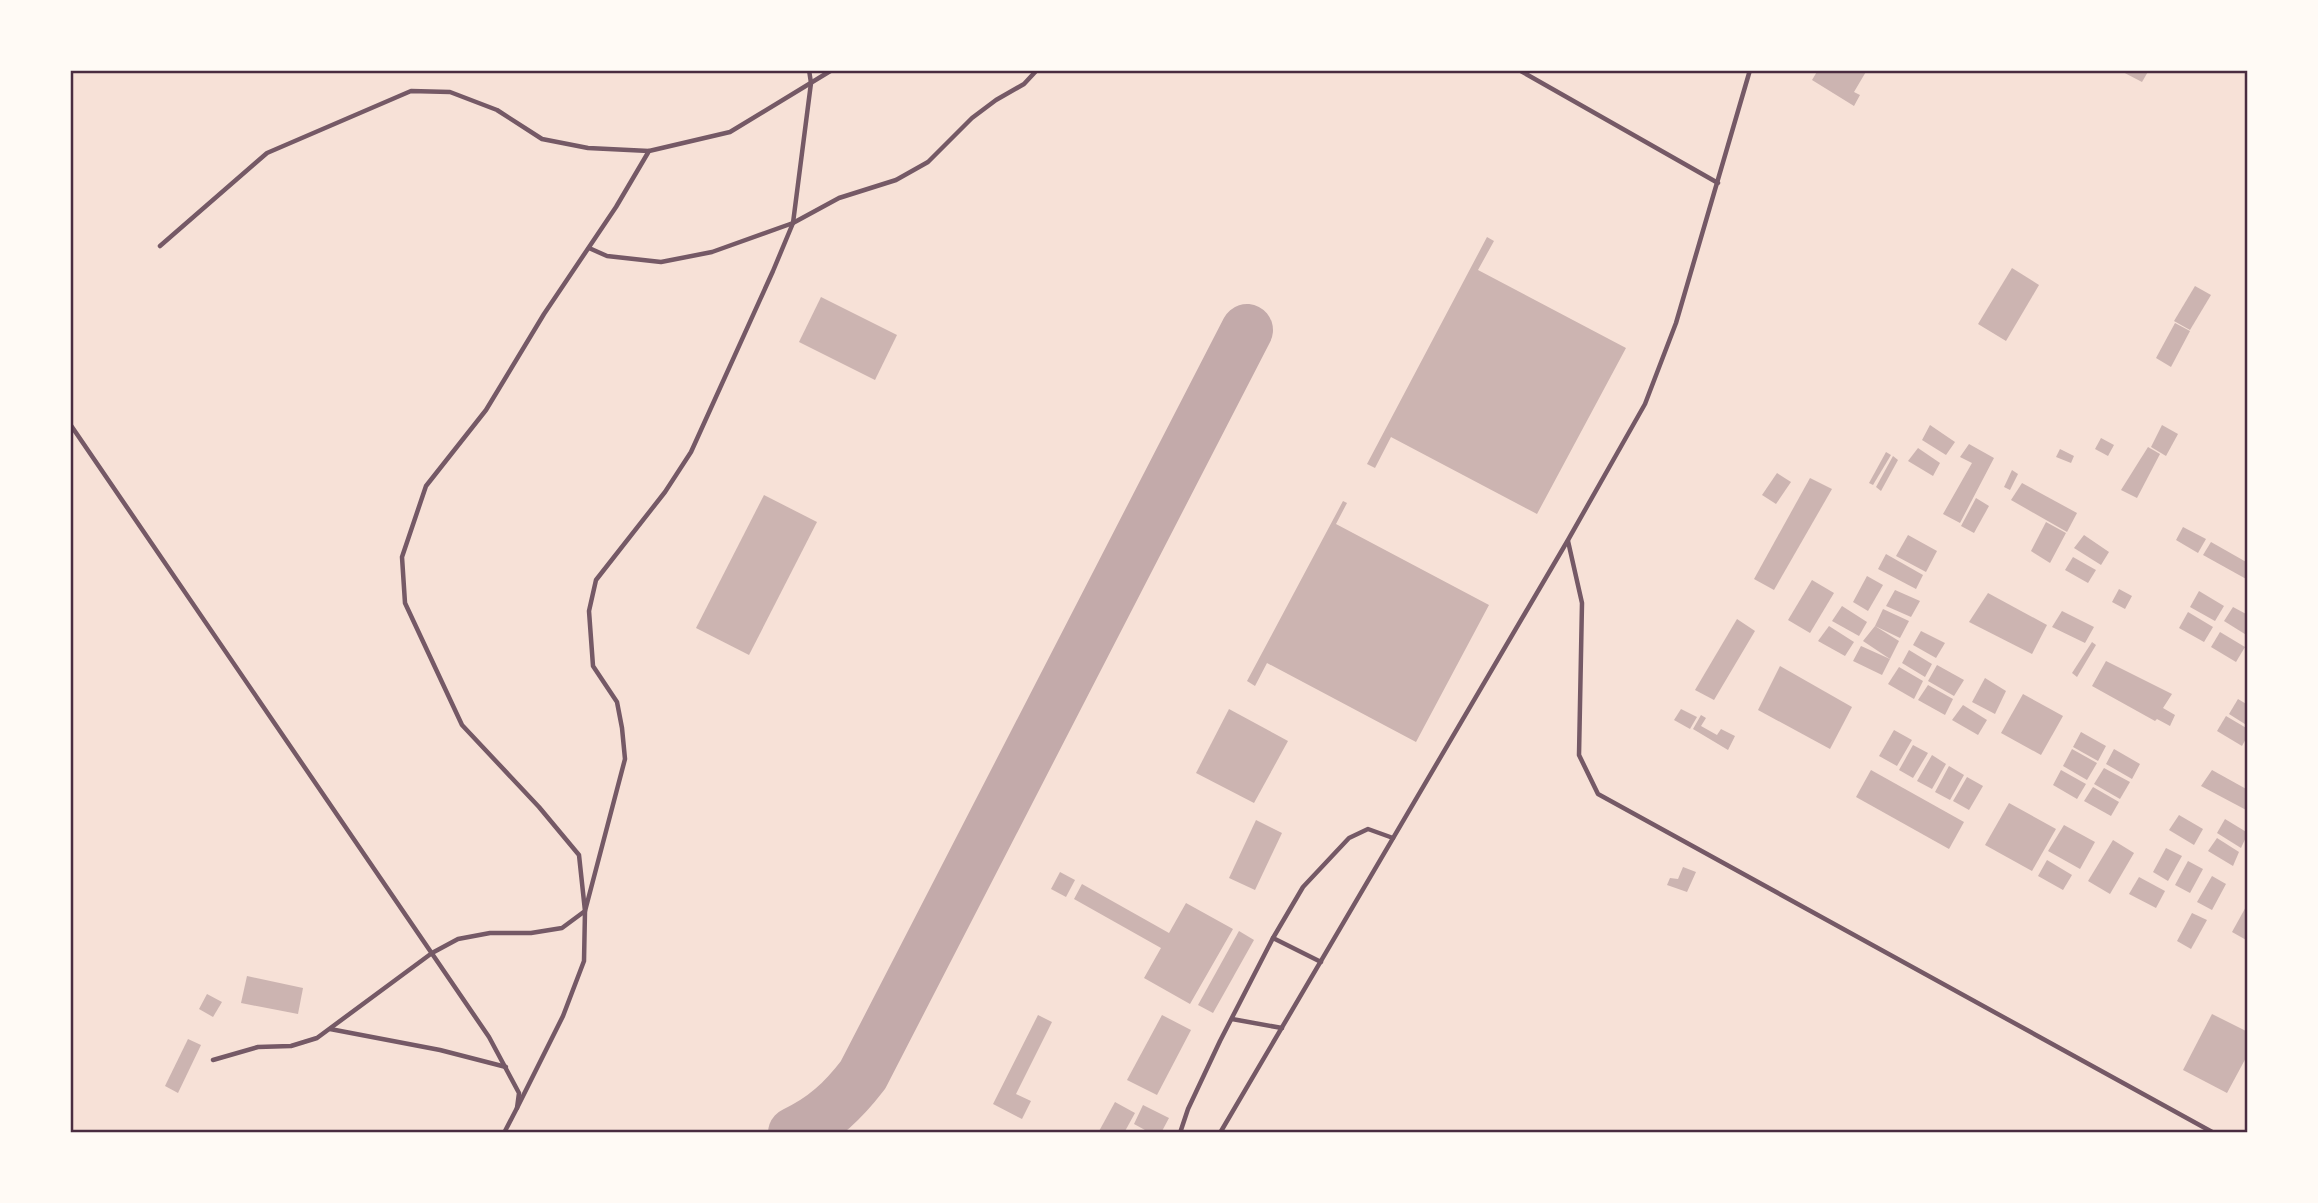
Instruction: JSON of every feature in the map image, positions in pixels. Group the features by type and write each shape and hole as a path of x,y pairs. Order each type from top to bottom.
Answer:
{"lane":[{"path":"213,1060 258,1047 291,1046 317,1038 432,953 458,939 490,933 531,933 562,928 585,911 625,759 617,702 593,666 589,611 596,580 665,492 691,452 793,223 811,83 809,70"},
{"path":"160,246 267,153 411,91 450,92 497,110 542,139 588,148 649,151 730,132 832,70"},
{"path":"589,248 607,256 661,262 712,252 793,223 839,198 896,180 928,162 972,118 1024,84 1037,70"},
{"path":"1519,70 1718,183"},
{"path":"1220,1133 1645,404 1676,323 1750,70"},
{"path":"504,1133 563,1016 584,961 585,911 579,855 539,807 462,725 405,603 402,557 426,486 486,410 649,151"},
{"path":"70,424 489,1037 519,1093 517,1108"},
{"path":"1568,540 1582,603 1579,755 1598,794 2214,1133"},
{"path":"1180,1133 1188,1109 1231,1018 1303,887 1349,838 1368,829 1394,838"},
{"path":"1273,939 1321,962"},
{"path":"1231,1018 1282,1028"},
{"path":"330,1029 440,1050 506,1067"}],"building":[{"path":"1818,70 1867,70 1854,92 1860,95 1854,106 1812,80"},
{"path":"2119,70 2149,70 2142,82"},
{"path":"1487,237 1494,241 1478,270 1626,348 1537,514 1391,437 1375,468 1367,464"},
{"path":"2012,268 2039,285 2006,341 1978,324"},
{"path":"2195,286 2211,295 2190,330 2174,321"},
{"path":"821,297 897,335 875,380 799,342"},
{"path":"2175,323 2190,331 2171,367 2156,358"},
{"path":"1930,425 1955,442 1946,455 1922,440"},
{"path":"2162,425 2178,434 2166,456 2151,447"},
{"path":"2101,438 2114,445 2108,456 2095,449"},
{"path":"1969,444 1994,458 1960,523 1943,514 1972,463 1960,457"},
{"path":"2148,447 2160,454 2137,498 2121,490"},
{"path":"1918,448 1940,463 1933,476 1908,461"},
{"path":"2060,449 2074,456 2071,463 2056,457"},
{"path":"1886,452 1891,455 1873,485 1869,483"},
{"path":"1893,456 1898,460 1881,491 1876,487"},
{"path":"2012,470 2018,474 2010,490 2004,487"},
{"path":"1777,473 1791,482 1776,504 1762,495"},
{"path":"1810,478 1832,489 1774,590 1754,579"},
{"path":"2022,483 2077,513 2067,532 2011,500"},
{"path":"764,495 817,522 749,655 696,628"},
{"path":"1976,498 1989,506 1974,533 1961,526"},
{"path":"1343,501 1347,503 1336,524 1489,605 1416,742 1267,663 1255,686 1247,681"},
{"path":"2046,522 2066,533 2050,563 2031,551"},
{"path":"2183,527 2206,539 2198,553 2176,540"},
{"path":"1908,535 1937,551 1926,572 1896,556"},
{"path":"2084,535 2109,552 2101,565 2074,548"},
{"path":"2211,542 2248,563 2248,580 2203,555"},
{"path":"1886,554 1923,575 1916,589 1878,569"},
{"path":"2073,557 2096,570 2088,583 2065,570"},
{"path":"1867,576 1883,585 1868,611 1853,602"},
{"path":"1812,580 1834,593 1810,633 1788,620"},
{"path":"2119,589 2132,596 2125,609 2112,602"},
{"path":"1895,590 1920,601 1911,617 1886,606"},
{"path":"2199,591 2224,606 2215,621 2190,607"},
{"path":"1988,593 2047,625 2032,654 1969,622"},
{"path":"1842,606 1867,622 1859,636 1832,621"},
{"path":"2233,607 2248,615 2248,636 2224,621"},
{"path":"1883,609 1909,621 1900,638 1875,626"},
{"path":"2062,611 2094,627 2085,643 2052,627"},
{"path":"2188,612 2213,627 2204,642 2179,628"},
{"path":"1737,619 1755,631 1714,700 1695,690"},
{"path":"1829,626 1854,642 1845,656 1818,641"},
{"path":"1875,626 1899,641 1890,659 1863,641"},
{"path":"1921,631 1945,643 1936,658 1913,645"},
{"path":"2220,632 2245,647 2236,662 2211,647"},
{"path":"2092,642 2096,645 2077,677 2072,673"},
{"path":"1861,646 1890,659 1882,675 1853,661"},
{"path":"1909,650 1932,664 1925,677 1902,663"},
{"path":"2106,661 2172,694 2163,708 2175,715 2170,726 2157,719 2155,721 2092,686"},
{"path":"1937,665 1964,680 1954,696 1928,681"},
{"path":"1780,666 1852,707 1830,749 1758,710"},
{"path":"1899,667 1923,681 1914,699 1888,684"},
{"path":"1985,678 2006,691 1995,714 1972,702"},
{"path":"1928,685 1953,699 1945,715 1918,700"},
{"path":"2023,694 2063,716 2041,755 2001,733"},
{"path":"2238,699 2248,705 2248,726 2229,714"},
{"path":"1963,705 1987,720 1978,735 1952,720"},
{"path":"1229,709 1288,741 1254,803 1196,773"},
{"path":"1681,709 1697,717 1690,729 1674,720"},
{"path":"1701,715 1706,718 1701,726 1717,735 1721,729 1735,736 1728,750 1693,729"},
{"path":"2226,716 2248,729 2242,746 2217,731"},
{"path":"1894,730 1912,740 1897,766 1879,756"},
{"path":"2081,732 2106,746 2098,761 2073,747"},
{"path":"1913,745 1928,753 1913,778 1899,770"},
{"path":"2072,749 2097,763 2087,780 2063,766"},
{"path":"2114,749 2140,764 2132,779 2106,764"},
{"path":"1932,755 1946,764 1932,789 1917,781"},
{"path":"1949,766 1964,775 1950,800 1935,792"},
{"path":"2104,768 2130,782 2120,799 2094,784"},
{"path":"1871,770 1964,822 1949,849 1856,797"},
{"path":"2061,770 2086,784 2077,799 2053,785"},
{"path":"2212,770 2248,790 2248,811 2201,786"},
{"path":"1967,777 1983,786 1969,810 1953,801"},
{"path":"2093,787 2119,802 2111,816 2084,801"},
{"path":"2009,803 2056,829 2032,871 1985,845"},
{"path":"2179,815 2203,829 2194,845 2169,830"},
{"path":"2225,819 2248,833 2241,848 2217,833"},
{"path":"1256,820 1282,833 1255,890 1229,878"},
{"path":"2064,825 2095,842 2080,869 2048,851"},
{"path":"2217,838 2239,852 2233,866 2208,851"},
{"path":"2113,840 2134,853 2110,894 2088,881"},
{"path":"2166,848 2182,856 2168,881 2153,872"},
{"path":"2047,860 2072,875 2063,890 2038,876"},
{"path":"2188,861 2203,869 2190,893 2175,885"},
{"path":"1683,867 1696,872 1687,892 1667,885 1670,878 1678,879"},
{"path":"1060,872 1075,880 1066,897 1051,889"},
{"path":"2212,876 2226,884 2212,910 2197,902"},
{"path":"2139,877 2165,891 2156,908 2129,894"},
{"path":"1082,884 1169,933 1186,903 1233,929 1190,1004 1144,978 1161,948 1074,899"},
{"path":"2248,903 2248,941 2232,932"},
{"path":"2192,913 2207,920 2191,949 2177,941"},
{"path":"1239,931 1254,940 1213,1013 1198,1005"},
{"path":"247,976 303,988 298,1014 241,1003"},
{"path":"207,994 222,1002 213,1017 199,1009"},
{"path":"2212,1014 2248,1032 2248,1054 2227,1093 2183,1070"},
{"path":"1038,1015 1052,1022 1016,1094 1031,1101 1022,1119 993,1104"},
{"path":"1162,1015 1191,1030 1157,1095 1127,1080"},
{"path":"188,1039 201,1045 178,1093 165,1086"},
{"path":"1115,1102 1135,1113 1124,1133 1098,1133"},
{"path":"1143,1105 1169,1118 1161,1133 1143,1133 1145,1130 1134,1124"}],"taxiway":[{"path":"794,1133 815,1122 832,1108 863,1075 1247,330"}]}
